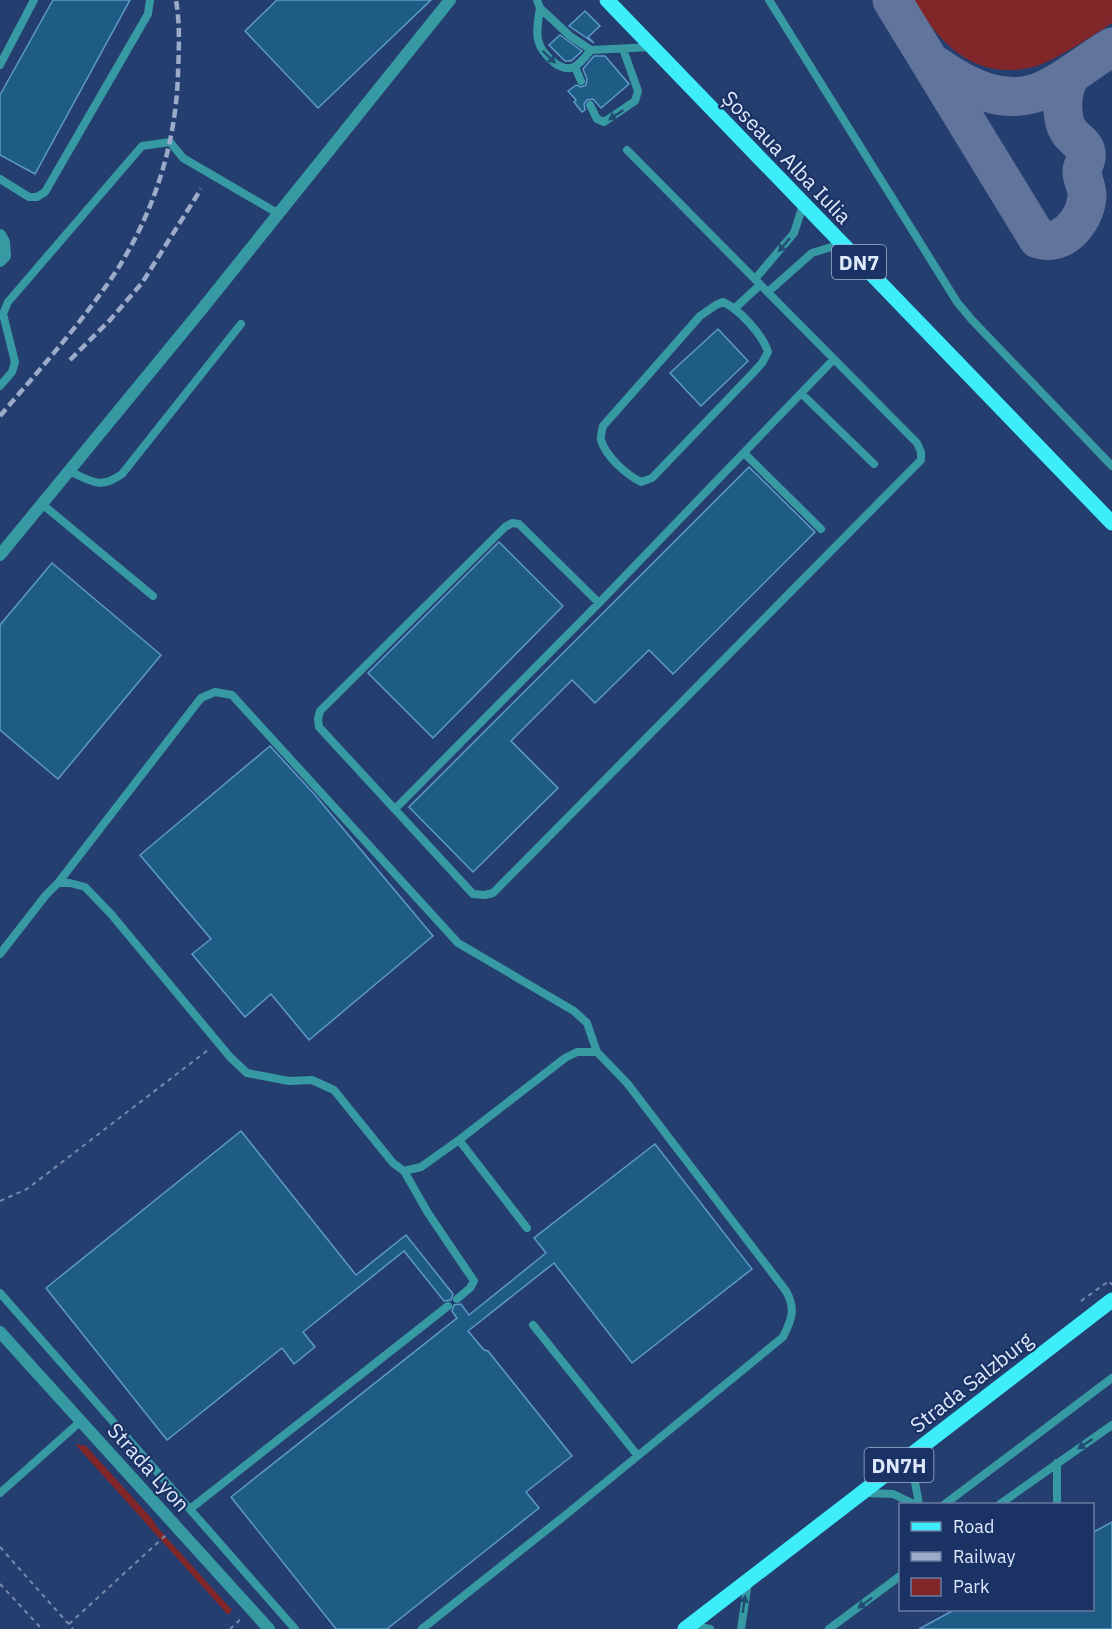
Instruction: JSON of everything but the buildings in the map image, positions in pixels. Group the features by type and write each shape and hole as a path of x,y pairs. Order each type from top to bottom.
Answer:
{"main road":[{"name":"Șoseaua Alba Iulia","path":"607,0 1112,523"},
{"name":"Strada Salzburg","path":"687,1627 1112,1300"}],"street":[{"path":"0,555 279,214 450,0"},
{"path":"0,236 4,242 5,256 0,261"},
{"name":"Strada Lyon","path":"0,1332 269,1629"}],"lane":[{"path":"0,179 29,196 37,197 45,192 148,14 150,0"},
{"path":"769,0 957,302 1112,465"},
{"path":"0,65 30,2"},
{"path":"538,4 570,36 591,50 652,47"},
{"path":"538,4 536,34 538,44 543,52 560,67 575,67 591,50"},
{"path":"590,105 597,118 604,122 635,101 638,90 624,49"},
{"path":"575,67 581,81"},
{"path":"0,386 12,372 15,362 3,314 8,302 142,147 170,142 183,158 279,214"},
{"path":"599,603 519,524 512,523 505,527 320,711 319,727 473,894 493,893 921,460 921,452 917,443 627,150"},
{"path":"735,308 758,282 794,233 803,205"},
{"path":"768,292 812,253 841,244"},
{"path":"723,302 735,308 765,341 768,352 762,363 652,478 641,483 631,477 605,449 600,438 603,426 700,316 723,302"},
{"path":"69,471 98,484 111,483 122,474 241,324"},
{"path":"395,809 599,603 834,359"},
{"path":"801,394 874,464"},
{"path":"744,453 821,529"},
{"path":"42,504 153,596"},
{"path":"0,954 201,698 215,692 232,695 458,943 574,1011 587,1023 597,1052 627,1083 786,1291 792,1301 793,1317 783,1337 422,1629"},
{"path":"58,883 85,887 111,914 247,1074 289,1081 312,1080 334,1090 393,1163 404,1171 428,1213 474,1281 470,1288 457,1299"},
{"path":"404,1171 421,1167 565,1058 578,1052 597,1052"},
{"path":"459,1140 527,1228"},
{"path":"0,1293 295,1629"},
{"path":"190,1509 448,1306"},
{"path":"533,1325 638,1455"},
{"path":"946,1503 1112,1378"},
{"path":"0,1493 81,1421"},
{"path":"1001,1503 1112,1425"},
{"path":"914,1453 914,1477 919,1503"},
{"path":"1057,1463 1057,1503"},
{"path":"864,1493 894,1494 912,1503"},
{"path":"829,1629 899,1577"},
{"path":"741,1629 748,1580"},
{"path":"687,1627 710,1629"}],"path":[{"path":"0,1201 27,1189 218,1042"},
{"path":"1081,1301 1108,1281 1112,1286"},
{"path":"69,1624 176,1526"},
{"path":"0,1547 73,1629"},
{"path":"0,1584 42,1629"}],"green space":[{"path":"913,0 1112,0 1112,23 1068,51 1040,65 1013,70 996,69 980,65 954,50 932,27"},
{"path":"75,1444 86,1446 153,1520 232,1610 228,1615"}],"taxiway":[{"path":"892,0 1038,239 1047,241 1064,236 1071,230 1082,215 1087,197 1082,173 1086,157 1085,148 1068,131 1063,113 1063,96 1071,74"},
{"path":"935,65 974,88 988,93 1016,97 1046,89 1112,47"}],"railway":[{"path":"0,416 101,293 118,269 145,217 165,161 172,132 178,73 179,36 176,0"},
{"path":"70,360 110,320 142,283 201,189"}]}
